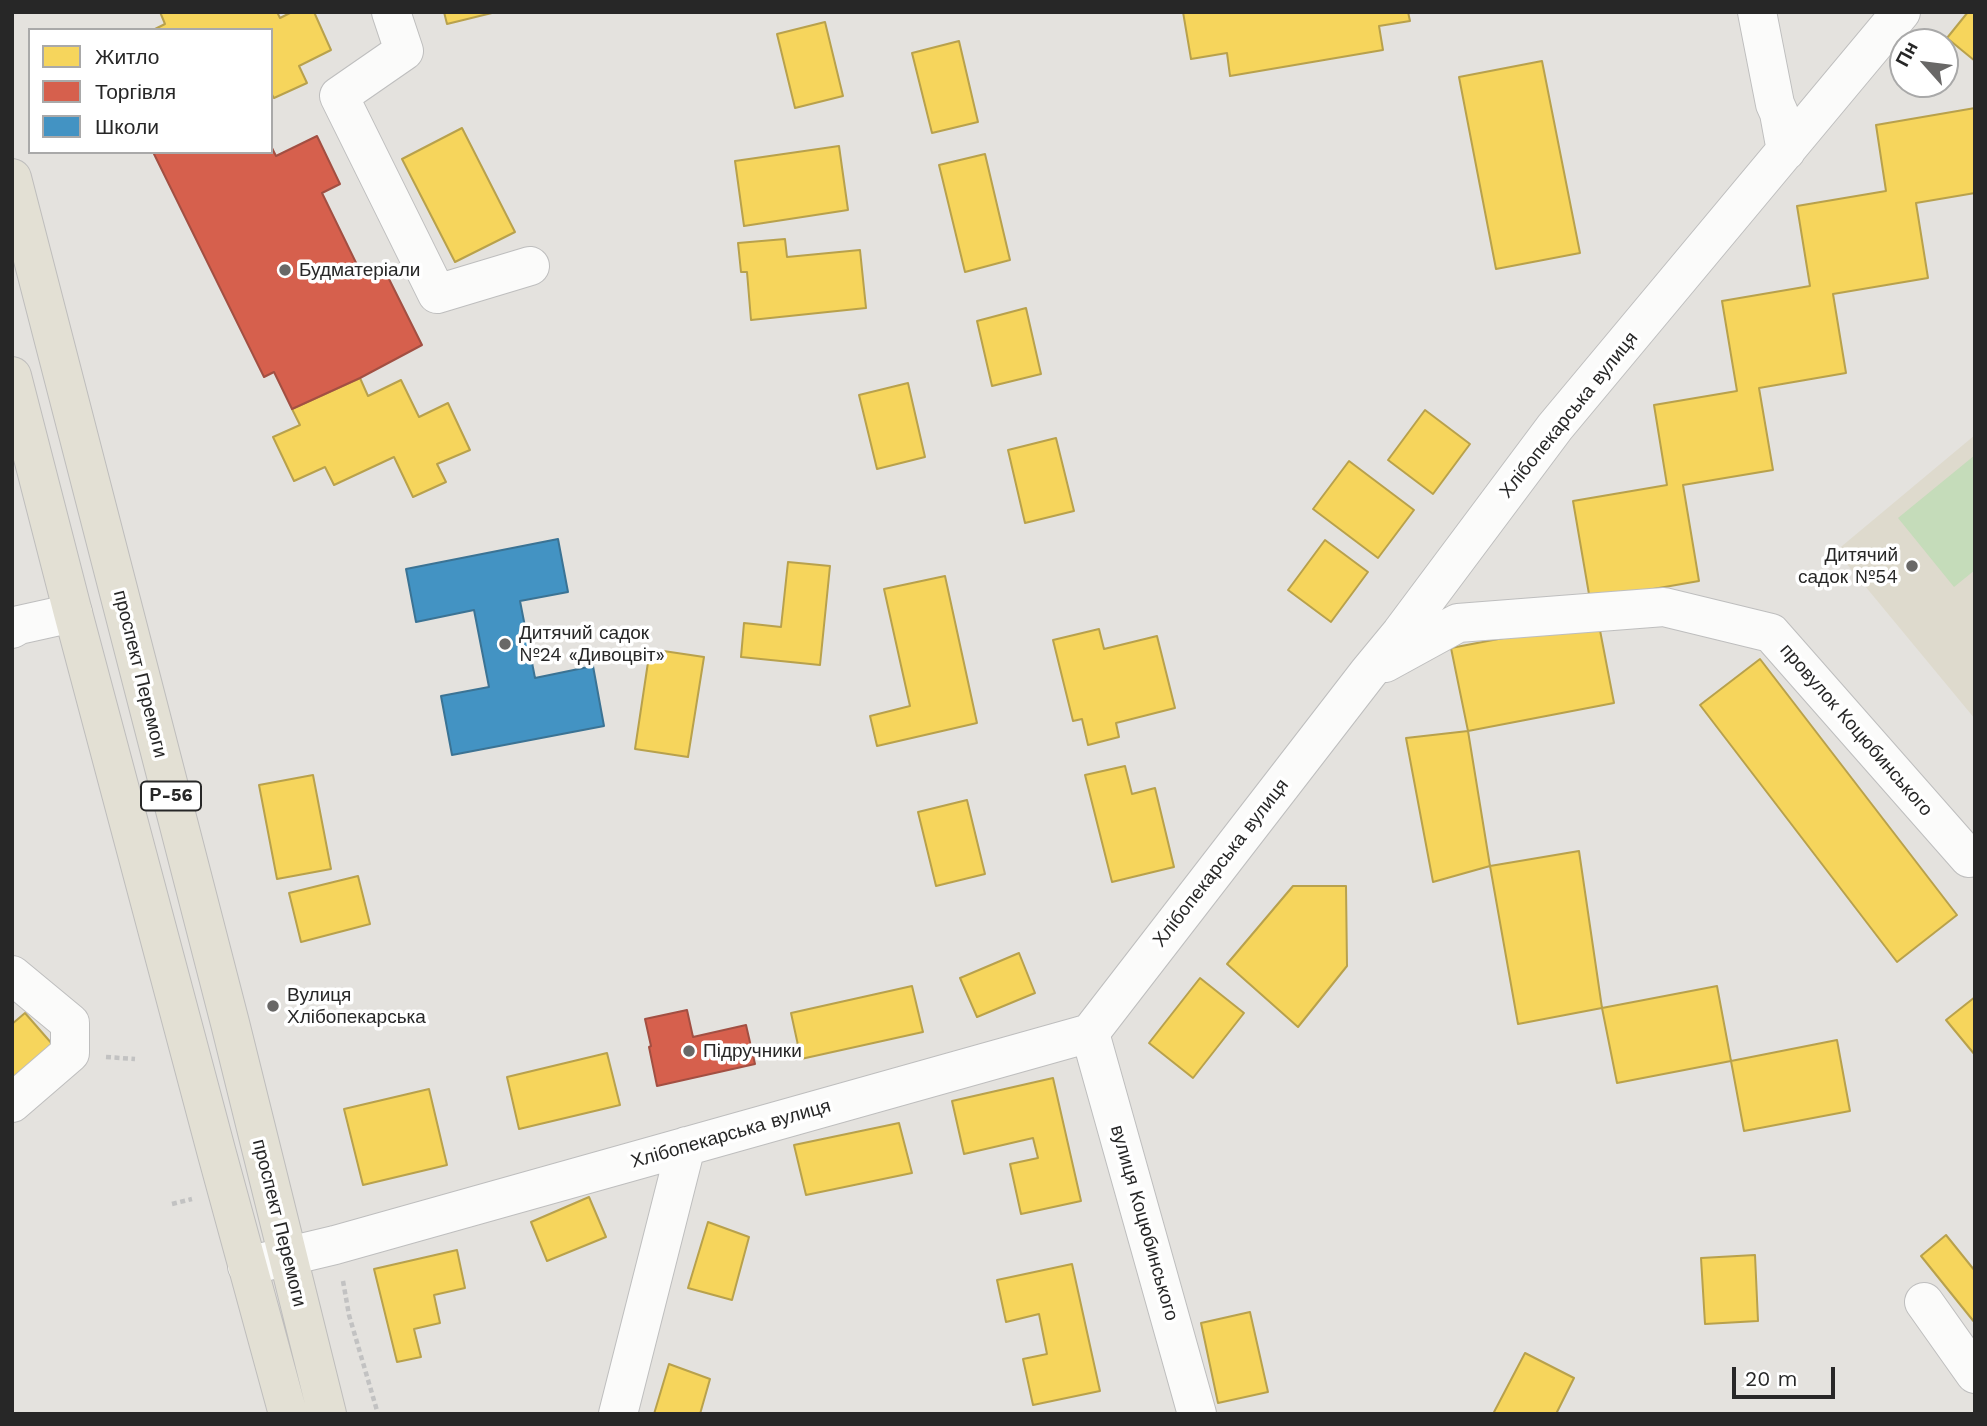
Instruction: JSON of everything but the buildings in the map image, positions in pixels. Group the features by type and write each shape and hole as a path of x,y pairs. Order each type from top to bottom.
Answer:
{"main road":[{"name":"проспект Перемоги","path":"12,178 230,1023 327,1414"},
{"name":"проспект Перемоги","path":"12,376 288,1414"}],"street":[{"path":"391,12 404,51 340,96 437,294 530,267"},
{"path":"1757,12 1786,151"},
{"name":"Хлібопекарська вулиця","path":"247,1266 335,1245 1090,1033 1401,633 1555,427 1901,12"},
{"name":"провулок Коцюбинського","path":"1368,673 1458,623 1664,607 1771,632 1969,858"},
{"path":"12,629 73,613"},
{"path":"12,975 70,1023 71,1053 12,1103"},
{"name":"вулиця Коцюбинського","path":"1090,1033 1197,1414"},
{"path":"618,1414 686,1146"},
{"path":"1924,1302 1975,1374"}],"path":[{"path":"172,1204 200,1196"},
{"path":"342,1270 349,1315 378,1414"}],"shaded area":[{"name":"Дитячий садок №54","path":"1975,435 1975,719 1836,551"}],"green space":[{"path":"1975,455 1975,570 1954,587 1898,518"}],"place":[{"name":"Будматеріали","path":"285,270"},
{"name":"Дитячий садок №54","path":"1912,566"},
{"name":"Дитячий садок №24 «Дивоцвіт»","path":"505,644"},
{"name":"Вулиця Хлібопекарська","path":"273,1006"},
{"name":"Підручники","path":"689,1051"}]}
